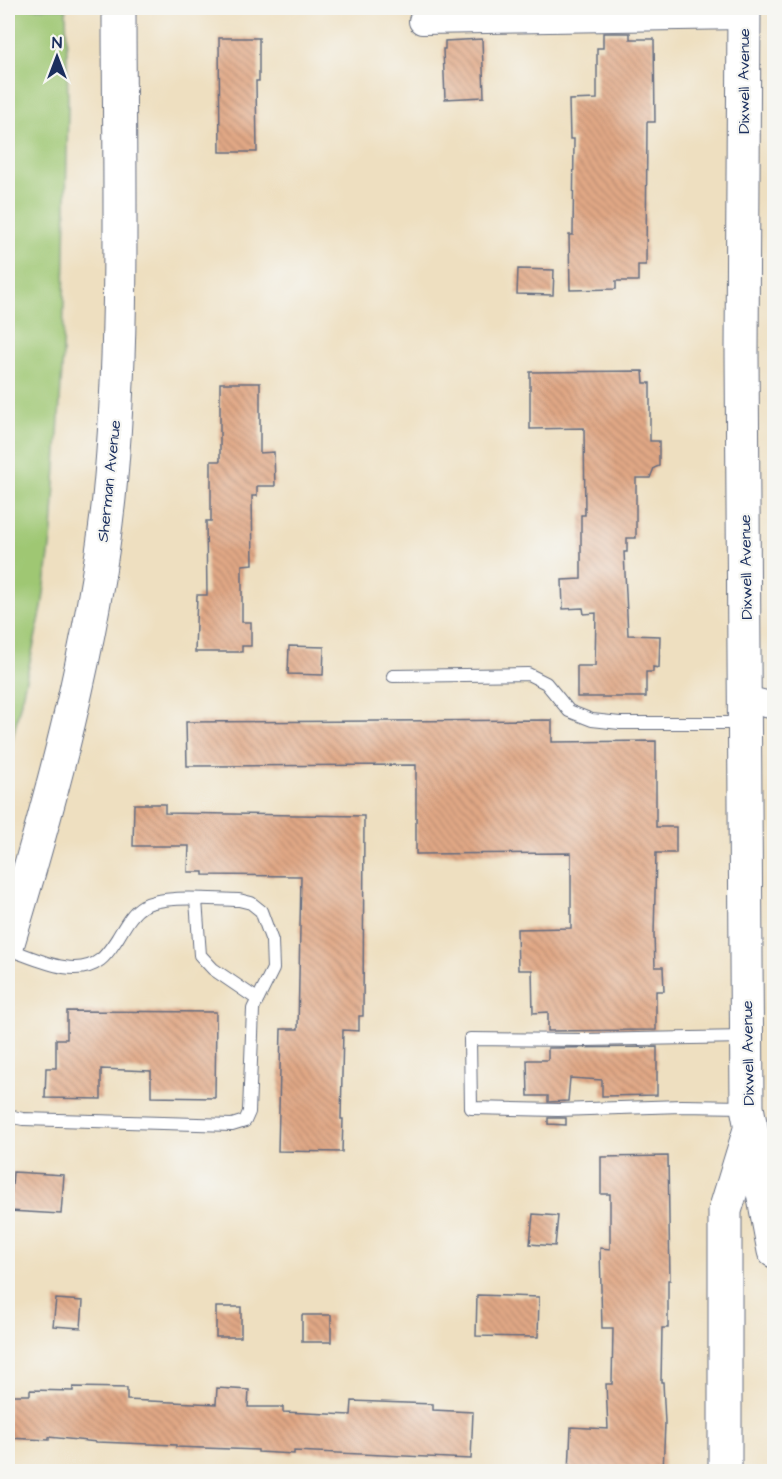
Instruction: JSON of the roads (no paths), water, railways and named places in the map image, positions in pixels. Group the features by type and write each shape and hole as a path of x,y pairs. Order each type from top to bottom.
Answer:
{"main road":[{"name":"Sherman Avenue","path":"8,943 68,723 96,582 109,498 118,374 118,8"},
{"name":"Dixwell Avenue","path":"744,12 742,353 756,709 746,1037 749,1117 774,1251"},
{"name":"Dixwell Avenue","path":"724,1472 725,1211 749,1117"}],"street":[{"path":"422,21 744,12"}],"lane":[{"path":"393,676 528,674 546,683 569,711 592,720 620,723 756,709"},
{"path":"8,949 72,968 87,966 100,960 116,942 131,917 142,907 161,900 239,900 251,903 261,911 272,941 273,969 253,1009 249,1112 245,1121 232,1125 46,1120 8,1116"},
{"path":"196,900 200,956 213,969 256,999"},
{"path":"746,1037 584,1040 470,1039 471,1108 558,1110 682,1106 749,1117"}]}
